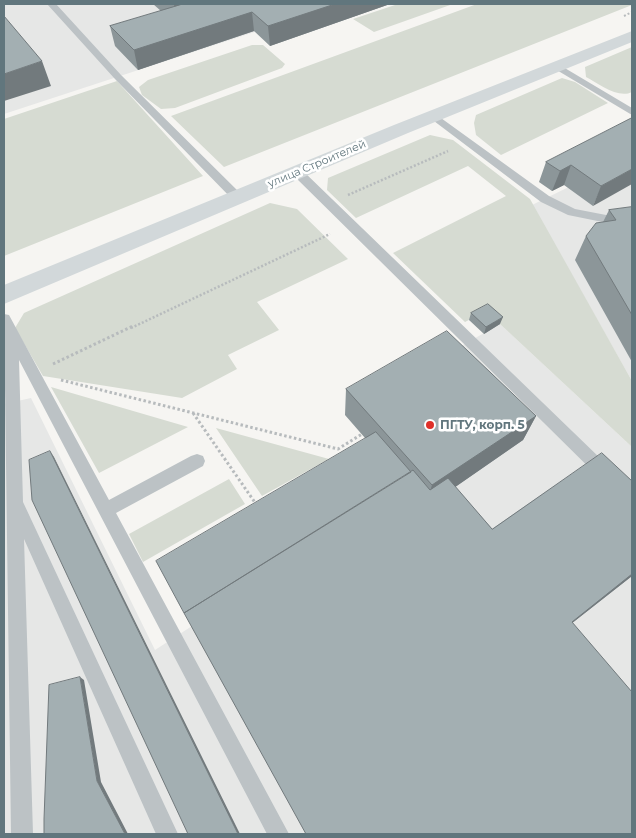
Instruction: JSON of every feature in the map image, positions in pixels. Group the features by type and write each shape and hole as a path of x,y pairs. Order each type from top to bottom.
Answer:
{"main road":[{"name":"улица Строителей","path":"4,296 434,116 632,36"}],"lane":[{"path":"51,4 118,77 238,198"},
{"path":"558,67 632,112"},
{"path":"434,116 545,199 572,212 632,224"},
{"path":"298,173 632,499"},
{"path":"8,326 278,834"},
{"path":"8,326 15,503 22,834"},
{"path":"106,510 197,461"},
{"path":"15,503 167,834"}],"path":[{"path":"330,204 468,142"},
{"path":"33,373 351,224"},
{"path":"33,373 338,449 344,456"},
{"path":"193,412 256,505"},
{"path":"338,449 362,434"},
{"path":"248,510 265,500"}],"shaded area":[{"path":"4,4 340,4 4,114"},
{"path":"398,4 453,4 374,32 353,19"},
{"path":"477,4 632,5 224,167 171,116"},
{"path":"252,45 263,45 285,64 282,68 175,108 161,109 142,95 139,87 148,80"},
{"path":"632,47 632,92 621,94 603,87 586,77 585,67"},
{"path":"562,78 575,82 608,103 501,155 476,135 474,123 476,115"},
{"path":"117,81 203,176 4,256 4,119"},
{"path":"430,135 453,140 530,199 632,381 632,447 486,311 465,322 393,253 506,196 468,166 356,218 327,190 328,178"},
{"path":"632,156 632,381 532,205"},
{"path":"270,203 297,209 348,259 257,302 279,330 228,355 237,369 182,398 43,376 15,328 24,313"},
{"path":"500,324 632,447 632,834 4,834 4,404 31,398 155,650 192,626 440,358"},
{"path":"51,387 188,427 99,473"},
{"path":"216,428 329,459 262,496"},
{"path":"229,479 245,504 143,562 129,534"}],"building":[{"path":"183,4 335,4 268,26 252,12 134,50 110,26"},
{"path":"4,16 42,61 4,74"},
{"path":"632,118 632,169 601,186 571,165 560,171 546,162"},
{"path":"632,207 632,315 586,236 596,223 616,220 609,210"},
{"path":"488,304 503,317 486,327 471,313"},
{"name":"ПГТУ, корп. 5","path":"447,331 536,416 432,485 346,389"},
{"path":"376,432 411,472 184,613 156,561"},
{"path":"50,451 238,834 188,834 32,500 29,460"},
{"path":"602,453 632,481 632,574 572,622 632,692 632,834 306,834 184,613 413,470 430,490 448,478 492,529"},
{"path":"80,677 97,781 125,834 44,834 49,685"}],"place":[{"name":"ПГТУ, корп. 5","path":"430,425"}]}
